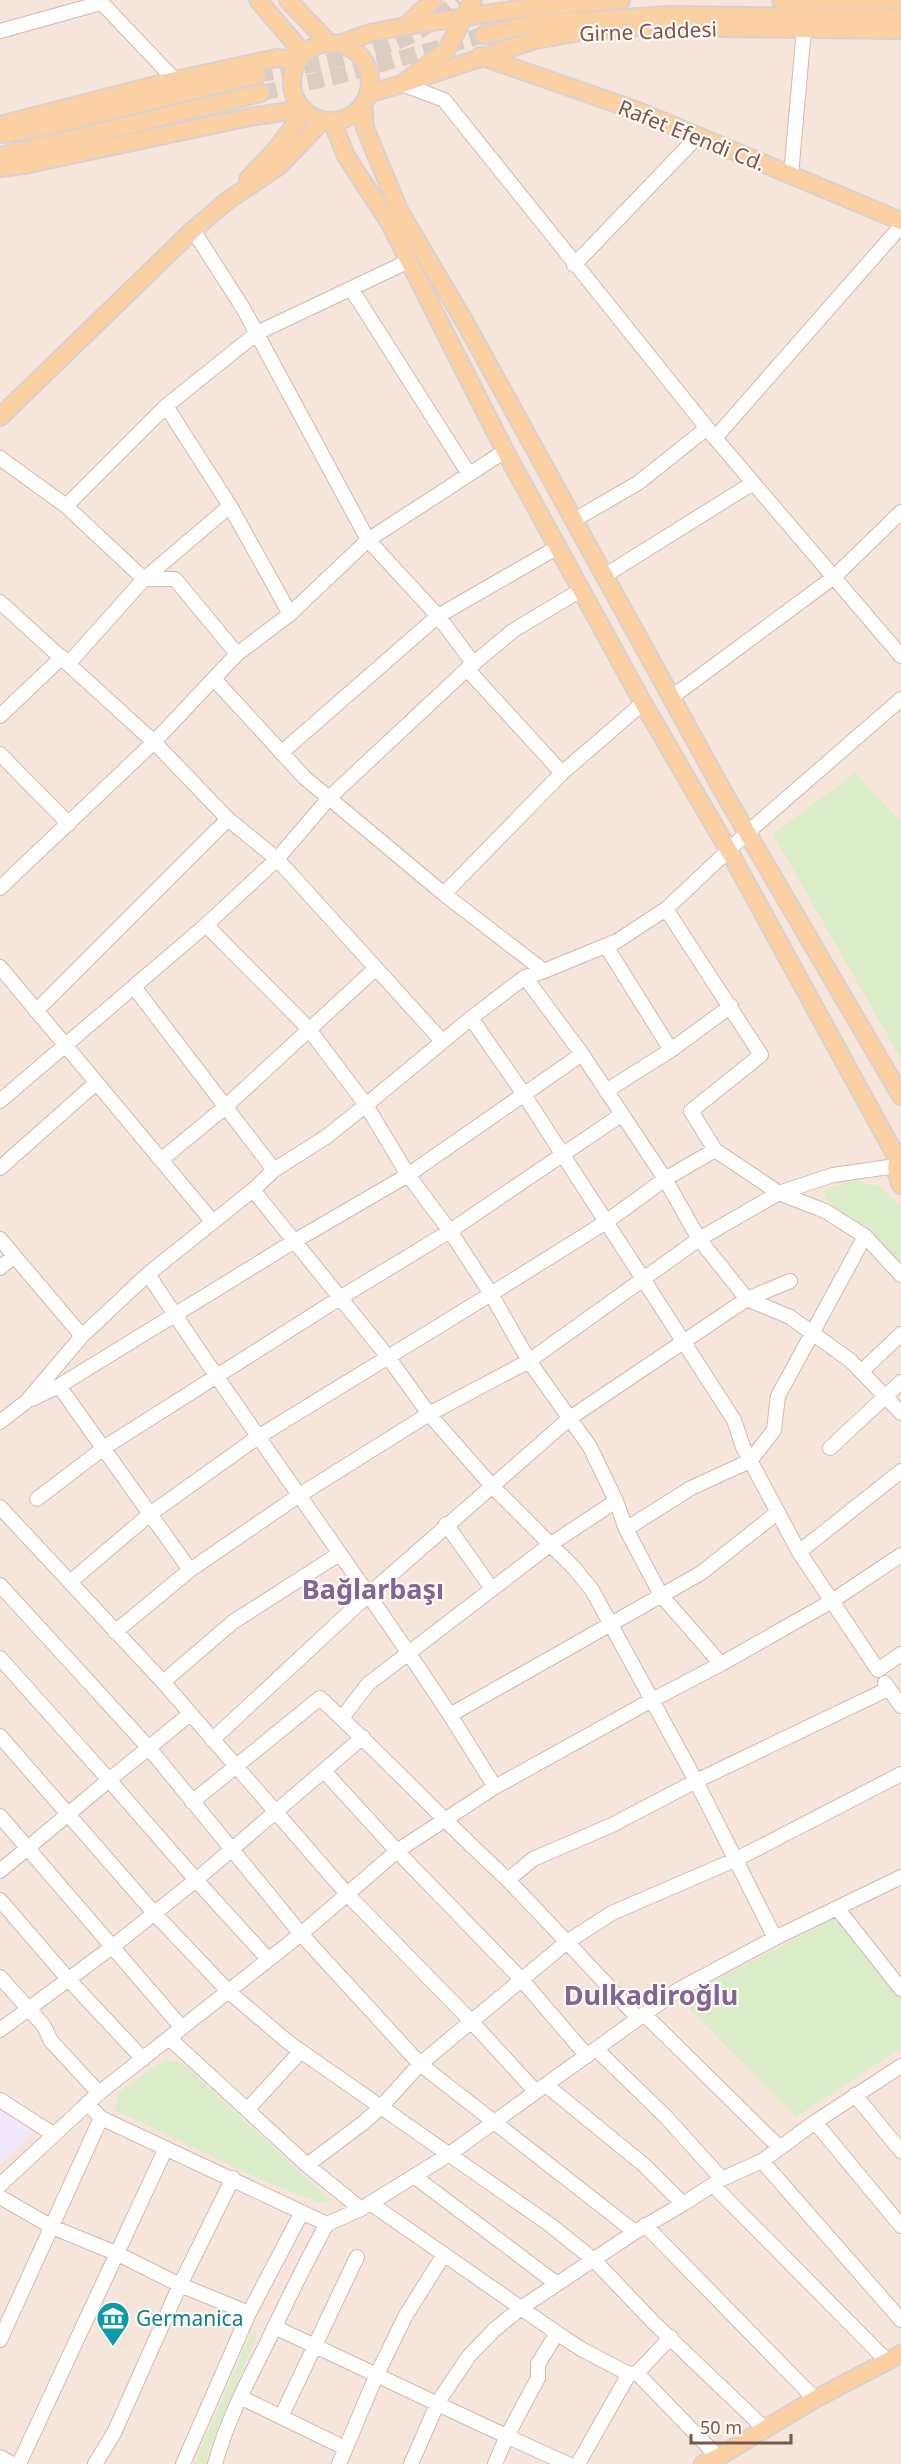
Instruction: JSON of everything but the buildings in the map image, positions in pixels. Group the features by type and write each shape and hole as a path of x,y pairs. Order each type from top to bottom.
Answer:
{"main road":[{"path":"258,0 302,57"},
{"path":"288,0 334,43"},
{"path":"402,84 446,51 473,0"},
{"name":"Girne Caddesi","path":"334,43 406,26 462,19 521,4 621,0"},
{"path":"781,0 901,1"},
{"path":"406,26 427,1"},
{"name":"Girne Caddesi","path":"483,34 532,24 645,16 901,18"},
{"name":"Girne Caddesi","path":"366,99 480,56 535,40 580,32 628,27 901,30"},
{"path":"303,110 292,89 292,78 302,57 318,45 334,43 350,48 365,63 369,73 365,128 400,212 466,324 724,793 901,1096"},
{"name":"Rafet Efendi Cd.","path":"480,56 638,111 901,221"},
{"path":"0,125 175,80 277,58 302,57"},
{"path":"0,135 39,128 257,75"},
{"path":"0,156 261,93"},
{"path":"227,201 279,166 328,121 350,116 366,99"},
{"path":"0,417 193,230 227,201 278,147 303,110"},
{"path":"0,168 24,165 250,117 303,110 328,121 346,156 389,222 505,451 898,1159 896,1175 901,1185"},
{"path":"702,2464 718,2457 815,2399 895,2358"}],"street":[{"path":"0,31 100,1 175,80"},
{"path":"791,174 804,29"},
{"path":"402,84 444,100 711,434 901,656"},
{"path":"574,265 697,137"},
{"path":"574,520 638,483 711,434 901,226"},
{"path":"193,230 257,333 368,540 438,616 471,667 562,773"},
{"path":"66,506 166,406 257,333 352,290 409,261"},
{"path":"352,290 469,474"},
{"path":"166,406 230,506 290,614"},
{"path":"0,888 154,742 237,654 290,614 368,540 505,451"},
{"path":"0,458 66,506 144,579 175,579 237,654"},
{"path":"604,576 753,483"},
{"path":"0,716 65,660 144,579 230,506"},
{"path":"672,697 834,577 901,512"},
{"path":"281,753 438,616 558,547"},
{"path":"0,1101 206,925 277,859 330,797 471,667 514,630 581,590"},
{"path":"0,602 154,742 228,819 277,859 442,1041"},
{"path":"214,679 305,778 444,894 544,971"},
{"path":"0,1422 27,1401 82,1336 148,1274 253,1190 274,1170 326,1137 442,1041 525,977 617,941 666,909 748,832 901,699"},
{"path":"444,894 562,773 643,703"},
{"path":"0,754 69,824"},
{"path":"36,1011 228,819"},
{"path":"666,909 761,1055 691,1111 715,1150 779,1193 825,1211 865,1236 901,1275"},
{"path":"206,925 308,1028 366,1105 408,1175 450,1232 490,1294 529,1361 590,1447 616,1501 626,1529 661,1595 721,1664"},
{"path":"606,946 671,1050"},
{"path":"0,967 212,1221"},
{"path":"161,1160 224,1108 308,1028 376,968"},
{"path":"525,977 582,1054 664,1179 699,1239 747,1299 790,1317 812,1332 862,1371 901,1413"},
{"path":"134,987 224,1108 274,1170"},
{"path":"606,1091 671,1050 731,1006"},
{"path":"471,1018 524,1093 734,1420 750,1461 799,1552 901,1706"},
{"path":"27,1401 59,1386 110,1356 174,1314 408,1175 582,1054"},
{"path":"0,1168 96,1083"},
{"path":"37,1499 105,1447 340,1298 450,1232 621,1115"},
{"path":"70,1582 150,1514 258,1437 606,1222 664,1179 715,1150"},
{"path":"115,1632 190,1570 298,1496 429,1414 529,1361 644,1281 699,1239 779,1193 833,1175 898,1159"},
{"path":"253,1190 387,1357 429,1414 491,1485 551,1544 592,1590 696,1781 775,1938"},
{"path":"626,1529 691,1488 750,1461 774,1430 778,1396 865,1236"},
{"path":"0,1239 82,1336"},
{"path":"0,1268 14,1256"},
{"path":"148,1274 216,1377 409,1653 495,1788"},
{"path":"212,1740 446,1524 570,1418 747,1299 790,1281"},
{"path":"862,1371 901,1334"},
{"path":"830,1448 901,1382"},
{"path":"59,1386 105,1447 190,1570"},
{"path":"799,1552 901,1471"},
{"path":"342,1718 368,1684 551,1544 616,1501"},
{"path":"0,1507 163,1683 347,1894 470,2020 541,2089 644,2165 683,2204"},
{"path":"450,1715 701,1573 778,1512"},
{"path":"446,1524 492,1589"},
{"path":"163,1683 233,1622 339,1554"},
{"path":"0,2185 87,2103 301,1934 397,1851 495,1788 832,1601 901,1555"},
{"path":"0,1586 149,1748 301,1934 420,2064 494,2123 640,2228 815,2399"},
{"path":"878,1670 901,1654"},
{"path":"0,1658 268,1959"},
{"path":"508,1880 533,1859 612,1825 696,1781 888,1689"},
{"path":"192,1802 320,1698 363,1737 443,1820 508,1880 641,2016 779,2146"},
{"path":"0,1871 190,1714"},
{"path":"0,1736 154,1913 228,1992 301,2051 549,2224 594,2260 653,2322 764,2428"},
{"path":"0,2030 69,1980 196,1880 363,1737"},
{"path":"324,1771 397,1851 591,2052 666,2117 717,2182 895,2358"},
{"path":"307,2165 380,2108 420,2064 470,2020 567,1942 612,1913 737,1859 901,1774"},
{"path":"0,1816 182,2028"},
{"path":"215,2464 222,2439 240,2397 327,2224 365,2206 448,2155 678,1990 775,1938 901,1877"},
{"path":"0,1900 69,1980 143,2059"},
{"path":"837,1908 901,1989"},
{"path":"0,1977 44,2026 51,2041 99,2093"},
{"path":"169,2038 307,2165 581,2349 633,2374 718,2457"},
{"path":"247,2110 301,2051"},
{"path":"411,2464 438,2402 469,2355 520,2308 640,2228 717,2182 762,2161 779,2146 814,2122 901,2066"},
{"path":"855,2095 901,2151"},
{"path":"0,2100 53,2134"},
{"path":"87,2103 101,2118 327,2224"},
{"path":"0,2340 101,2118"},
{"path":"814,2122 901,2226"},
{"path":"19,2464 166,2148"},
{"path":"762,2161 901,2320"},
{"path":"415,2176 557,2283"},
{"path":"95,2464 114,2433 180,2285 233,2178"},
{"path":"0,2197 52,2227 118,2254 180,2285 249,2313"},
{"path":"183,2464 249,2313 302,2212"},
{"path":"339,2464 377,2374 406,2315 443,2256"},
{"path":"281,2417 357,2257"},
{"path":"274,2327 438,2402 506,2438 568,2464"},
{"path":"495,2464 538,2378 538,2364 557,2333"},
{"path":"578,2464 633,2374 670,2337"},
{"path":"240,2397 345,2448"},
{"path":"0,2457 12,2464"}],"shaded area":[{"path":"0,0 901,0 901,2464 0,2464"},
{"path":"0,2108 34,2132 0,2165"}],"green space":[{"path":"855,773 901,822 901,1059 773,834"},
{"path":"853,1180 879,1186 901,1206 901,1266 877,1239 825,1198 825,1190"},
{"path":"835,1918 901,1995 901,2048 796,2117 680,1999"},
{"path":"165,2060 182,2063 331,2201 321,2203 264,2181 115,2110 119,2092"},
{"path":"251,2334 257,2335 207,2454 206,2464 194,2464"}],"tunnel":[{"path":"257,75 337,59 397,42 426,27 458,0"},
{"path":"261,93 342,75 484,35"}],"place":[{"name":"Germanica","path":"113,2347"}],"district":[{"name":"Bağlarbaşı","path":"373,1588"},
{"name":"Dulkadiroğlu","path":"651,1994"}]}
